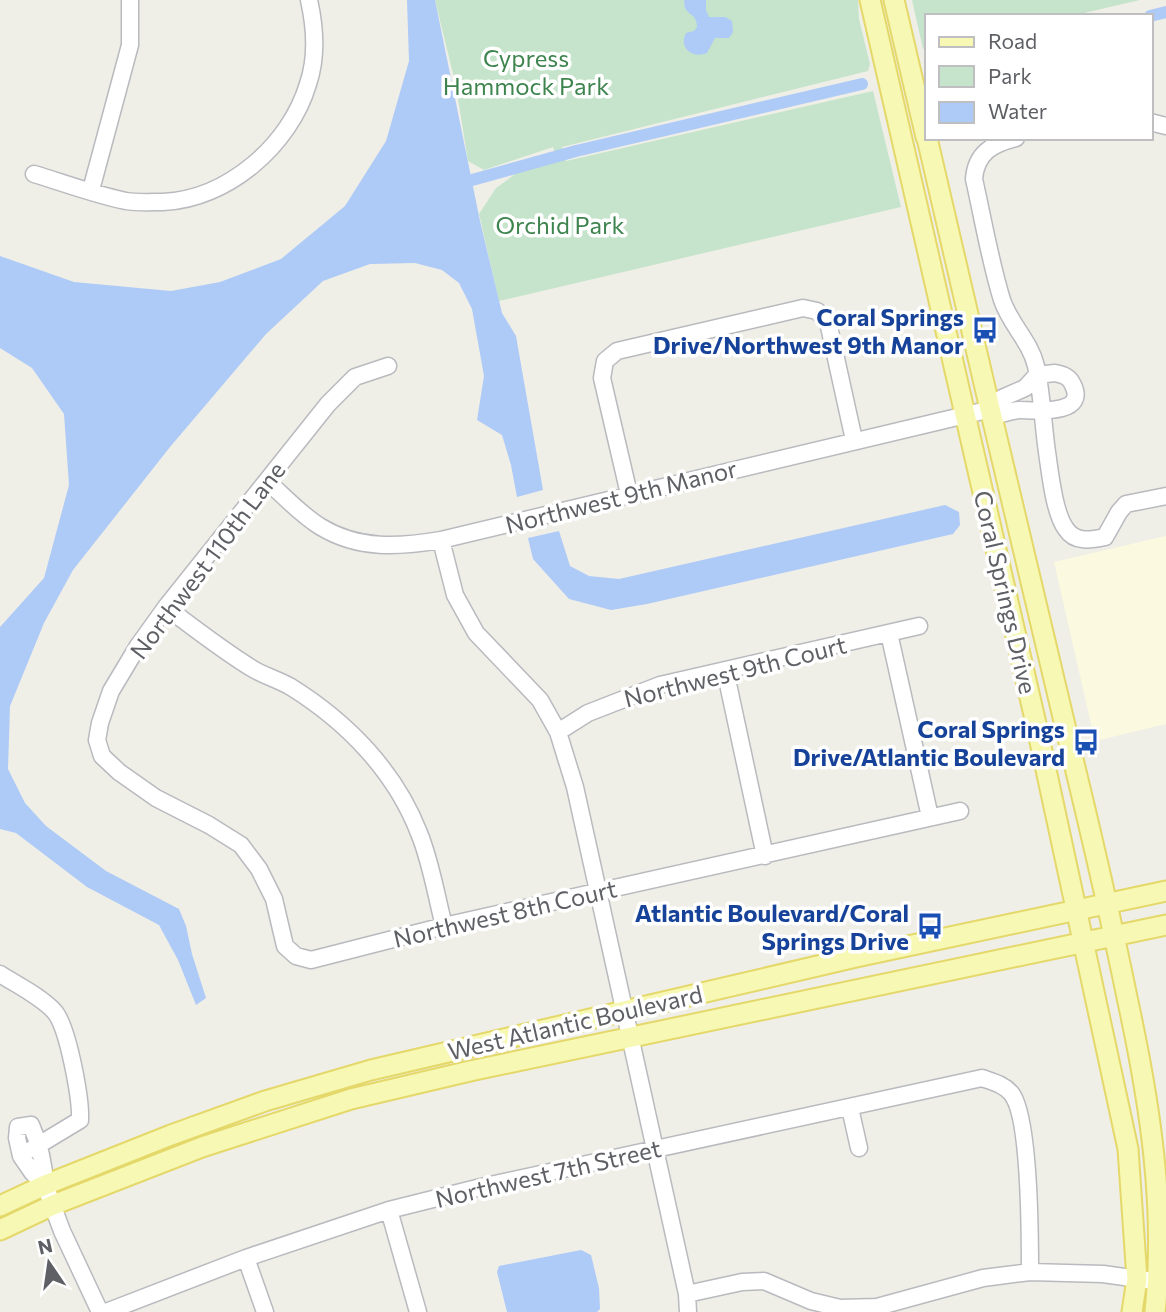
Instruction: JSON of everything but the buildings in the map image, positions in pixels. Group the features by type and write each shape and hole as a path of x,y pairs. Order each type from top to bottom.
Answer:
{"main road":[{"name":"Coral Springs Drive","path":"870,0 1085,943 1128,1149 1137,1279 1132,1312"},
{"name":"Coral Springs Drive","path":"894,0 925,134"},
{"name":"Coral Springs Drive","path":"926,140 1115,936 1146,1086 1156,1144 1161,1230 1163,1284 1155,1312"},
{"name":"West Atlantic Boulevard","path":"0,1206 45,1185 171,1135 278,1097 429,1055 1166,891"},
{"name":"West Atlantic Boulevard","path":"0,1230 54,1205 202,1147 351,1099 470,1071 1166,925"}],"street":[{"path":"91,190 130,45 130,0"},
{"path":"34,174 128,201 167,202 229,183 262,158 289,125 309,85 314,51 313,16 309,0"},
{"path":"1008,140 988,149 975,168 974,179 1002,299 1010,318 1031,349 1056,503 1064,527 1081,540 1105,537 1126,504 1166,496"},
{"path":"629,494 602,378 605,361 617,351 803,308 817,311 828,322 854,440"},
{"name":"Northwest 110th Lane","path":"296,956 285,946 274,899 259,869 241,845 209,825 156,799 102,756 97,740 111,691 166,607 328,404 355,377 388,366"},
{"path":"1055,373 1066,376 1075,393 1073,400 1066,406 1041,412 1018,410 998,415 991,409 1002,398 1025,388 1037,375 1055,373"},
{"name":"Northwest 9th Manor","path":"267,481 319,526 344,538 370,545 404,546 441,540 991,409"},
{"path":"441,540 455,595 476,633 540,700 558,732 575,787 687,1294 688,1312"},
{"path":"166,607 220,648 255,670 289,686 318,706 348,729 375,758 399,792 419,833 444,926"},
{"name":"Northwest 9th Court","path":"558,732 588,713 623,697 660,685 919,626"},
{"path":"889,633 930,817"},
{"path":"725,670 765,856"},
{"name":"Northwest 8th Court","path":"296,956 311,960 444,926 960,811"},
{"path":"0,974 52,1008 61,1020 81,1105 80,1121 21,1156"},
{"name":"Northwest 7th Street","path":"106,1312 246,1258 389,1210 654,1148 982,1078 1000,1084 1012,1094 1019,1112 1028,1199 1031,1272"},
{"path":"850,1108 859,1148"},
{"path":"45,1185 40,1145 31,1125 18,1127 17,1138 21,1156 45,1185 62,1231 100,1312"},
{"path":"389,1210 418,1312"},
{"path":"246,1258 265,1312"},
{"path":"687,1294 764,1280 811,1301 839,1308 877,1307 973,1280 1031,1272 1104,1274 1163,1284"}],"shaded area":[{"path":"1166,536 1166,724 1095,741 1054,562"}],"green space":[{"path":"435,0 858,0 859,19 870,64 868,71 562,147 566,161 873,91 901,207 499,301 479,214 496,188 521,170 557,161 553,147 484,170 468,161 456,86"},
{"path":"912,0 1140,0 1080,14 925,14 923,49"}],"water":[{"path":"407,0 435,0 480,221 502,313 516,336 543,490 517,497 502,435 477,420 484,376 472,309 459,283 442,270 415,263 370,264 323,281 266,334 170,447 73,570 44,623 10,706 8,769 25,803 46,826 106,871 179,909 206,998 196,1005 178,960 159,925 87,887 16,833 0,829 0,627 44,578 69,485 64,414 32,368 0,348 0,256 74,282 171,291 220,282 281,259 345,206 386,141 409,61"},
{"path":"684,0 706,0 709,17 725,17 732,21 733,32 729,38 715,38 707,53 697,55 688,51 684,38 686,33 697,27 694,17 685,8"},
{"path":"945,505 959,512 960,525 953,534 611,610 569,599 533,559 528,538 559,531 570,566 589,576 619,579"},
{"path":"581,1250 591,1255 599,1288 600,1309 597,1312 507,1312 497,1272 499,1266"}],"waterway":[{"path":"1152,16 1166,12"},
{"path":"472,180 576,151 862,84"}],"place":[{"name":"Coral Springs Drive/Northwest 9th Manor","path":"985,330"},
{"name":"Coral Springs Drive/Atlantic Boulevard","path":"1086,742"},
{"name":"Atlantic Boulevard/Coral Springs Drive","path":"930,926"}],"park label":[{"name":"Cypress Hammock Park","path":"526,71"},
{"name":"Orchid Park","path":"560,224"}]}
